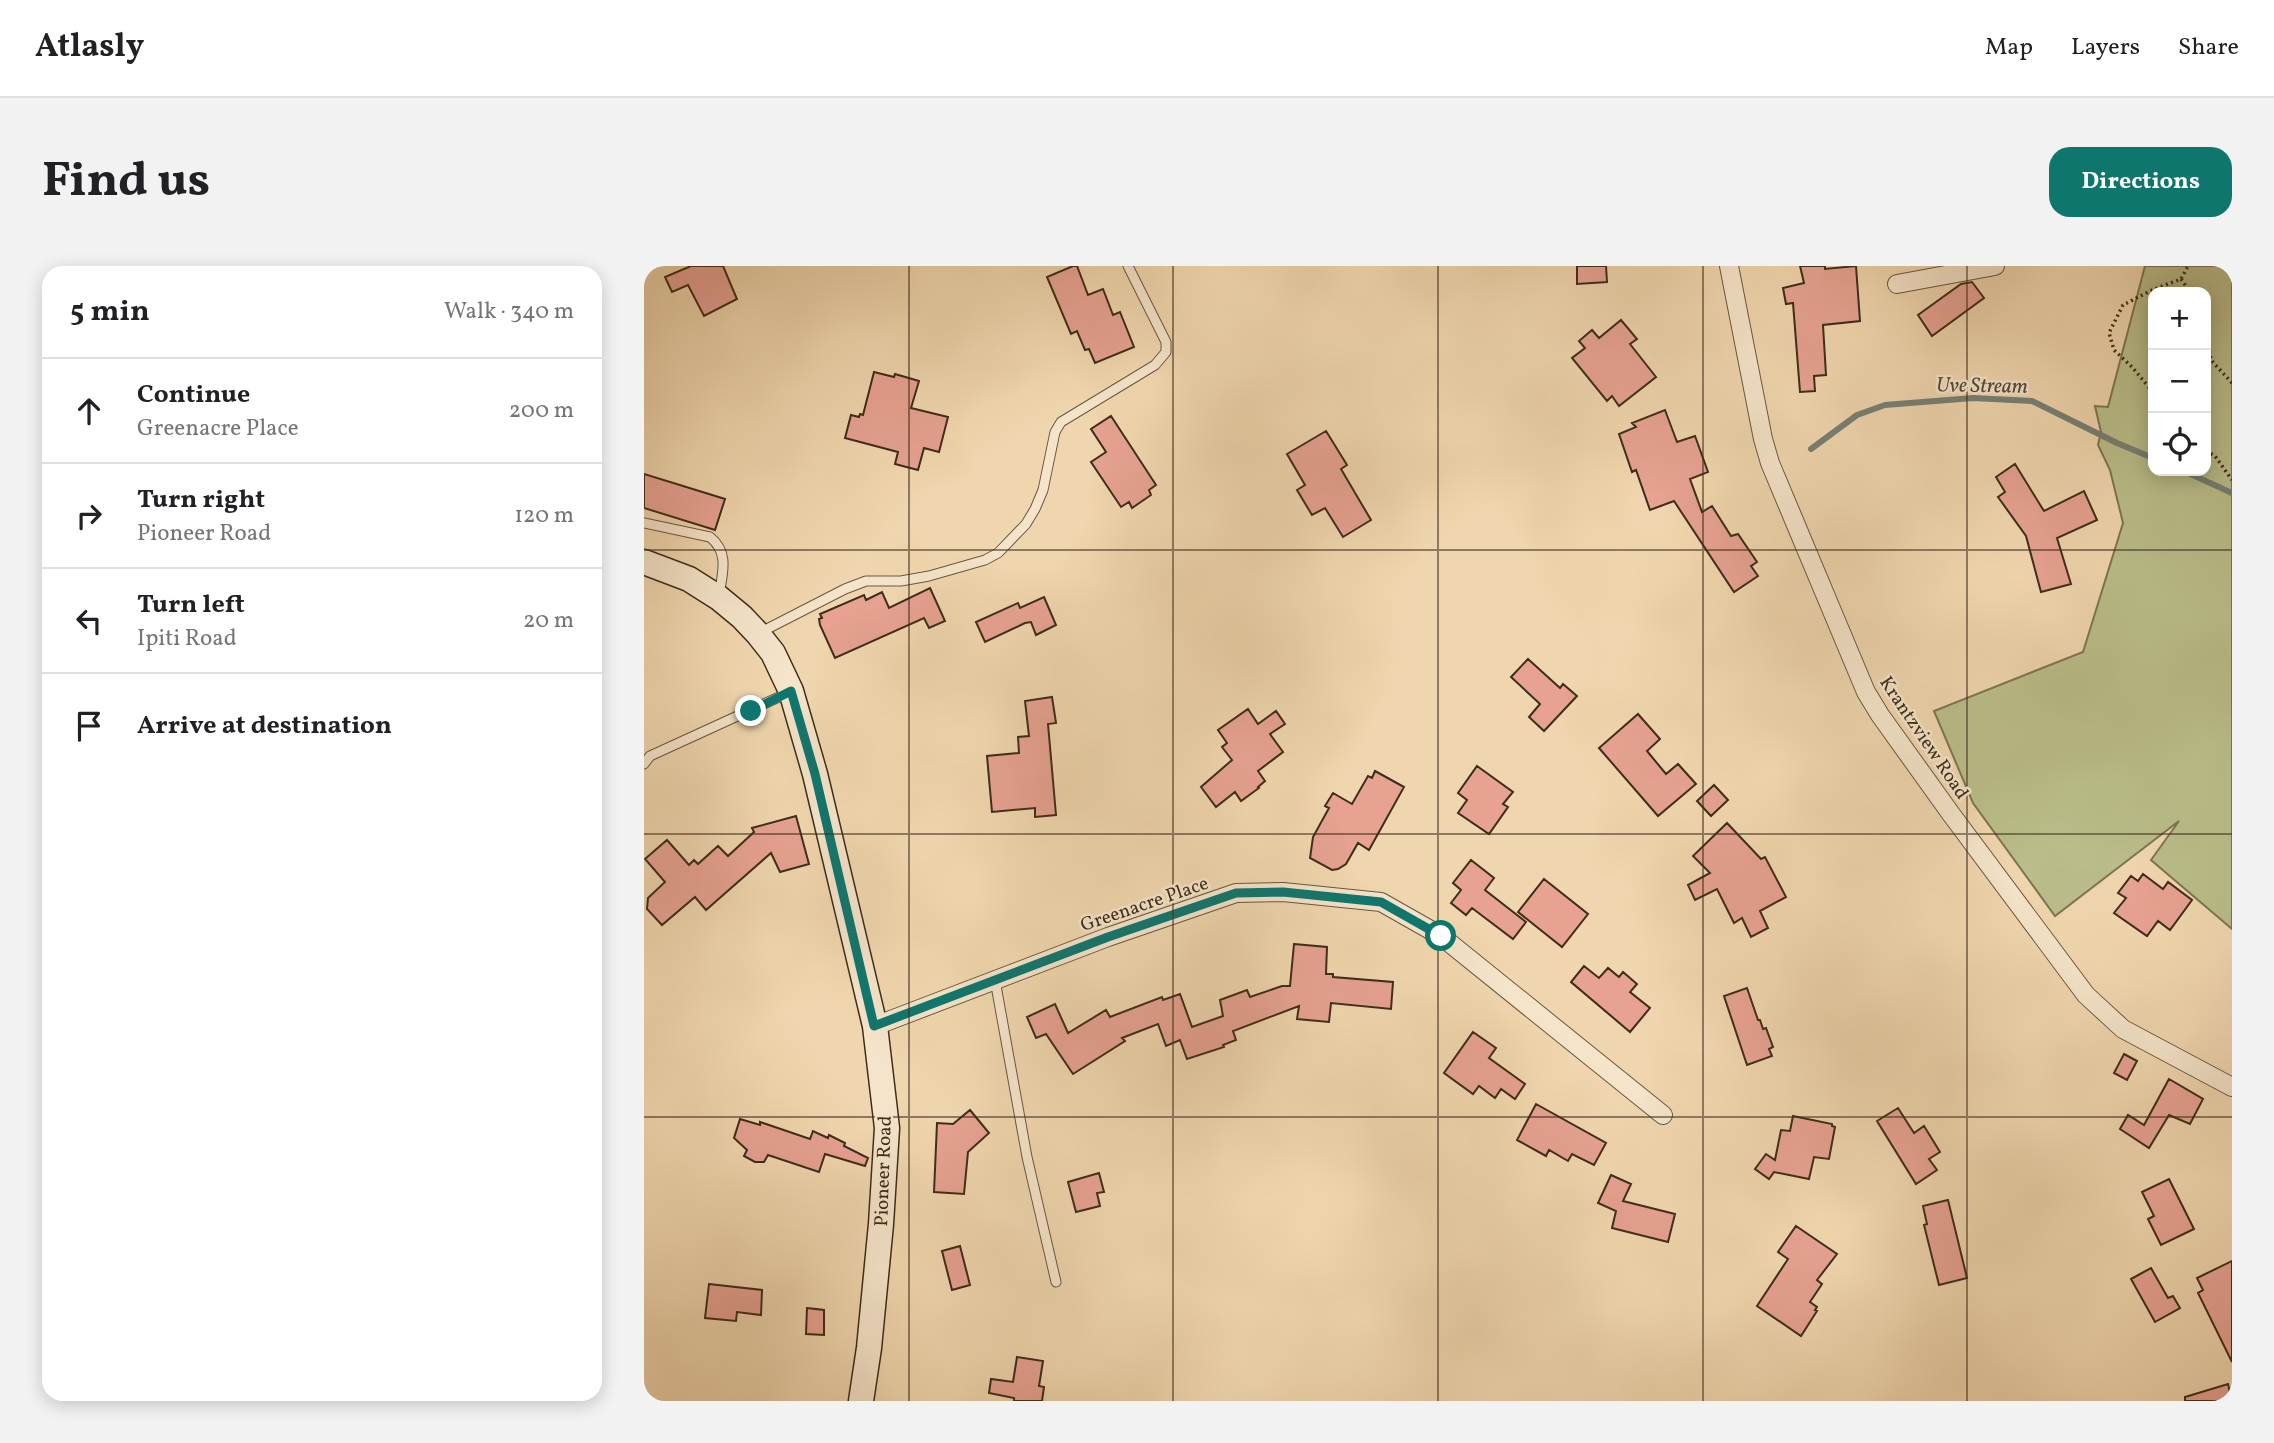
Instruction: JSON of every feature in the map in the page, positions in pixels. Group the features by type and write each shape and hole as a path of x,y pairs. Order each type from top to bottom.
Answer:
{"main road":[{"name":"Pioneer Road","path":"644,562 690,579 719,598 758,634 773,653 791,691 815,774 874,1026 887,1128 881,1224 862,1401"}],"street":[{"name":"Krantzview Road","path":"1729,266 1770,463 1866,692 1880,715 2086,995 2123,1029 2232,1087"},
{"path":"1897,284 1995,266"},
{"name":"Greenacre Place","path":"874,1026 1108,937 1236,893 1283,892 1381,902 1441,936 1662,1115"}],"lane":[{"path":"758,634 866,581 912,579 964,567 992,556 1013,539 1035,509 1043,489 1055,432 1061,422 1155,365 1166,352 1163,333 1128,266"},
{"path":"644,523 710,537 717,543 724,559 719,598"},
{"path":"644,764 650,756 791,691"},
{"path":"995,980 1027,1157 1056,1282"}],"path":[{"path":"2148,386 2114,350 2109,333 2123,305 2181,279 2188,266"},
{"path":"2181,279 2187,287"},
{"path":"2209,350 2211,360 2232,383"},
{"path":"2211,454 2232,480"}],"green space":[{"path":"2145,266 2232,266 2232,929 2151,860 2179,821 2055,916 1973,803 1934,711 2083,652 2123,523 2110,470 2098,445 2101,432 2095,406 2108,407"}],"building":[{"path":"691,266 723,266 737,299 704,316 688,285 672,292 665,277"},
{"path":"1077,266 1088,295 1103,289 1113,315 1120,312 1134,347 1095,363 1089,349 1085,350 1077,331 1071,334 1047,277"},
{"path":"1577,266 1606,266 1607,282 1577,284"},
{"path":"1800,266 1825,266 1825,269 1856,266 1860,321 1823,325 1826,375 1814,376 1815,391 1800,392 1793,303 1786,304 1783,288 1804,283"},
{"path":"1972,282 1984,298 1932,336 1918,315 1961,284"},
{"path":"1621,320 1637,339 1630,344 1656,377 1619,406 1612,396 1607,401 1572,358 1585,348 1579,341 1592,330 1599,338"},
{"path":"874,372 894,377 895,374 919,381 911,408 948,417 939,452 924,448 918,470 895,464 898,452 845,438 851,415 863,415"},
{"path":"1665,410 1677,442 1695,436 1708,472 1690,479 1702,512 1712,506 1731,536 1738,534 1757,562 1751,566 1758,576 1734,592 1674,501 1650,510 1636,470 1632,472 1619,434 1636,427 1632,423"},
{"path":"1111,416 1156,485 1149,490 1151,495 1132,508 1129,502 1121,507 1091,462 1106,452 1091,429"},
{"path":"1326,431 1347,465 1341,469 1371,520 1343,537 1325,508 1312,515 1297,490 1305,485 1287,454"},
{"path":"2015,464 2044,511 2084,491 2097,520 2057,538 2071,584 2041,592 2026,536 1998,497 2005,492 1996,477"},
{"path":"644,474 725,499 715,530 644,508"},
{"path":"930,588 945,621 929,628 924,618 835,658 820,625 820,614 864,595 866,600 882,592 889,608"},
{"path":"1044,597 1056,625 1036,635 1031,622 1025,623 985,642 976,622 1018,603 1020,608"},
{"path":"1528,659 1560,688 1563,684 1577,696 1544,731 1529,717 1540,704 1511,677"},
{"path":"1052,697 1056,723 1048,724 1056,815 1035,817 1035,808 992,812 987,756 1019,753 1018,737 1029,736 1025,701"},
{"path":"1248,709 1258,724 1276,711 1285,724 1270,734 1283,752 1258,771 1265,781 1259,788 1241,801 1235,792 1216,807 1201,787 1232,760 1222,747 1227,743 1218,730"},
{"path":"1638,714 1660,739 1647,751 1666,774 1678,764 1696,784 1658,816 1599,748"},
{"path":"1477,766 1513,792 1503,804 1508,807 1489,834 1458,813 1467,800 1458,793"},
{"path":"1375,771 1404,787 1369,850 1358,843 1346,864 1332,870 1310,858 1313,837 1329,808 1325,806 1333,793 1352,804 1368,776 1372,778"},
{"path":"1714,785 1728,800 1711,816 1697,801"},
{"path":"796,816 809,864 780,872 771,853 706,910 695,897 662,925 647,909 648,898 665,882 645,859 667,840 689,865 694,860 698,864 718,846 728,856 754,832 752,828"},
{"path":"1727,823 1761,859 1765,857 1786,897 1760,911 1768,928 1751,937 1742,918 1734,923 1717,889 1695,900 1688,885 1710,873 1693,856"},
{"path":"1471,860 1494,878 1485,890 1526,922 1513,939 1472,908 1466,915 1451,903 1461,890 1453,883"},
{"path":"2143,874 2163,889 2168,882 2192,900 2170,930 2158,921 2147,936 2114,913 2126,898 2118,893 2131,876 2138,881"},
{"path":"1544,879 1588,914 1562,947 1518,912"},
{"path":"1294,944 1327,947 1326,974 1333,974 1333,977 1393,982 1391,1009 1331,1003 1329,1022 1297,1019 1299,1006 1233,1031 1236,1040 1223,1045 1224,1047 1187,1059 1180,1040 1166,1046 1158,1024 1122,1038 1125,1041 1073,1074 1046,1034 1036,1038 1027,1017 1055,1004 1068,1033 1106,1010 1110,1017 1162,997 1163,1000 1180,994 1192,1027 1223,1016 1220,1000 1247,990 1250,997 1282,986 1290,986"},
{"path":"1584,966 1599,978 1608,968 1619,977 1623,972 1637,984 1630,992 1650,1008 1630,1032 1571,982"},
{"path":"1747,988 1758,1020 1763,1029 1766,1028 1773,1047 1769,1049 1772,1056 1747,1065 1724,996"},
{"path":"1473,1032 1496,1048 1489,1058 1525,1084 1515,1099 1501,1089 1495,1098 1479,1086 1473,1094 1444,1073"},
{"path":"2124,1054 2137,1061 2127,1080 2114,1073"},
{"path":"2169,1079 2203,1099 2190,1124 2169,1115 2149,1148 2120,1129 2128,1115 2144,1125"},
{"path":"1536,1104 1606,1143 1594,1165 1572,1154 1568,1161 1549,1150 1546,1156 1517,1140"},
{"path":"1898,1108 1914,1133 1924,1126 1940,1152 1929,1159 1937,1170 1916,1184 1877,1121"},
{"path":"970,1110 989,1133 968,1152 964,1194 934,1192 937,1123 953,1124"},
{"path":"1793,1116 1832,1124 1835,1127 1829,1159 1814,1157 1809,1179 1774,1172 1769,1179 1755,1169 1766,1154 1775,1160 1781,1130 1790,1131"},
{"path":"740,1119 760,1125 760,1122 810,1139 813,1131 828,1138 829,1135 868,1158 865,1166 825,1154 819,1172 768,1155 764,1162 755,1162 744,1156 747,1150 734,1138"},
{"path":"1099,1173 1104,1192 1097,1193 1100,1206 1076,1212 1068,1182"},
{"path":"1611,1175 1631,1184 1623,1201 1675,1214 1668,1242 1612,1228 1616,1211 1598,1203"},
{"path":"2169,1179 2194,1229 2161,1245 2148,1219 2154,1216 2142,1192"},
{"path":"1948,1200 1967,1278 1939,1285 1924,1225 1927,1224 1923,1206"},
{"path":"1796,1226 1837,1254 1817,1280 1822,1284 1810,1302 1817,1307 1817,1311 1801,1336 1757,1306 1788,1259 1778,1252"},
{"path":"960,1246 970,1285 952,1290 942,1251"},
{"path":"2232,1261 2232,1362 2198,1293 2203,1290 2197,1278"},
{"path":"2151,1268 2168,1298 2173,1296 2180,1308 2155,1322 2131,1279"},
{"path":"709,1284 762,1290 761,1315 737,1312 736,1321 705,1318"},
{"path":"807,1308 824,1310 824,1335 806,1334"},
{"path":"1017,1357 1043,1361 1039,1386 1044,1387 1042,1401 1014,1401 1014,1398 989,1393 991,1379 1013,1382"},
{"path":"2228,1384 2232,1401 2185,1401 2185,1397"}],"waterway":[{"name":"Uve Stream","path":"1811,449 1857,415 1885,405 1973,398 2032,401 2148,456"},
{"name":"Uve Stream","path":"2195,476 2232,493"}],"route":[{"path":"751,711 791,691 815,774 874,1026 1108,937 1236,893 1283,892 1381,902 1441,936"}]}
